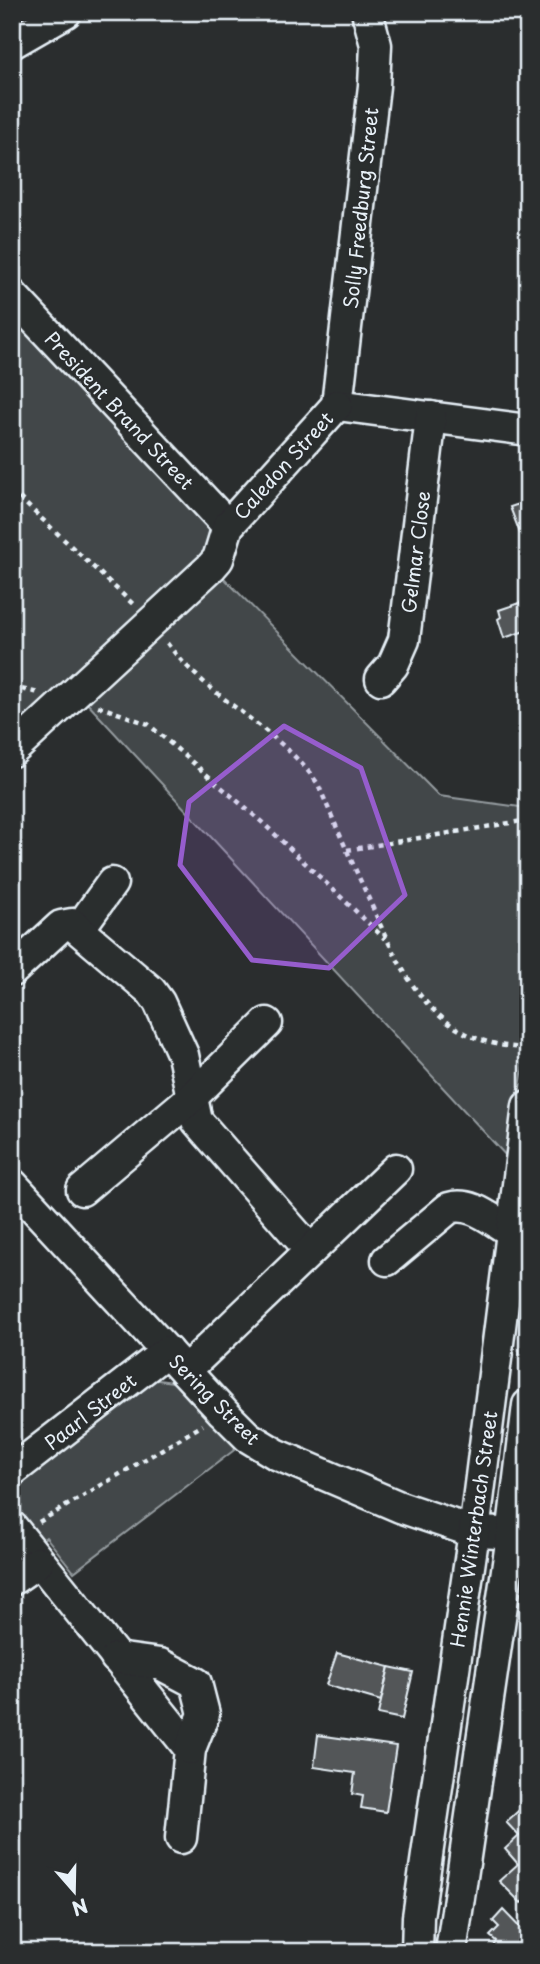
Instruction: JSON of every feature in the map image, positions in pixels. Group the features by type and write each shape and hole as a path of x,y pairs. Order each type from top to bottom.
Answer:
{"street":[{"path":"12,43 66,12"},
{"name":"Solly Freedburg Street","path":"337,405 375,72 376,45 367,12"},
{"name":"President Brand Street","path":"12,295 228,526"},
{"name":"Caledon Street","path":"12,751 211,567 218,559 228,526 337,405 528,430"},
{"name":"Gelmar Close","path":"381,679 393,665 404,640 431,417"},
{"path":"79,929 112,883"},
{"path":"12,971 61,926 72,925 150,991 159,1002 183,1055 197,1121 209,1139 310,1250"},
{"path":"82,1190 191,1098 267,1023"},
{"name":"Hennie Winterbach Street","path":"417,1952 418,1917 474,1532 510,1231 528,1106"},
{"name":"Paarl Street","path":"12,1471 176,1361 310,1250 396,1169"},
{"name":"Sering Street","path":"12,1184 248,1437 276,1454 400,1507 474,1532 520,1535"},
{"path":"387,1260 449,1208 457,1206 468,1206 510,1231"},
{"name":"Hennie Winterbach Street","path":"451,1952 520,1535 528,1405"},
{"path":"15,1531 190,1749"},
{"path":"12,1580 38,1562"},
{"path":"116,1658 160,1664 196,1683 204,1714 190,1749 181,1838"}],"path":[{"path":"12,491 151,621 178,657 237,711 300,759 318,784 405,977 430,1009 456,1029 481,1042 528,1048"},
{"path":"12,687 70,696 148,724 264,824 387,941"},
{"path":"347,850 528,820"},
{"path":"15,1531 223,1412"}],"highlighted area":[{"path":"284,726 361,768 405,895 329,968 252,960 180,865 189,802"}],"shaded area":[{"path":"12,314 209,527 211,548 12,738"},
{"path":"222,576 439,796 528,808 528,1035 509,1159 86,702"},
{"path":"150,1379 173,1382 237,1448 74,1572 46,1537 39,1542 23,1523 13,1502 14,1486"}],"building":[{"path":"528,501 528,531 520,533 510,507"},
{"path":"528,600 528,630 504,638 498,619 501,617 499,610"},
{"path":"337,1653 389,1667 381,1701 326,1685"},
{"path":"389,1667 413,1672 402,1719 378,1714"},
{"path":"318,1735 396,1746 386,1812 361,1808 363,1796 352,1794 355,1773 314,1767"},
{"path":"526,1804 528,1897 521,1903 499,1881 518,1864 505,1849 519,1836 506,1822"},
{"path":"503,1910 528,1936 528,1952 490,1952 496,1941 490,1936 499,1927 493,1921"}]}
